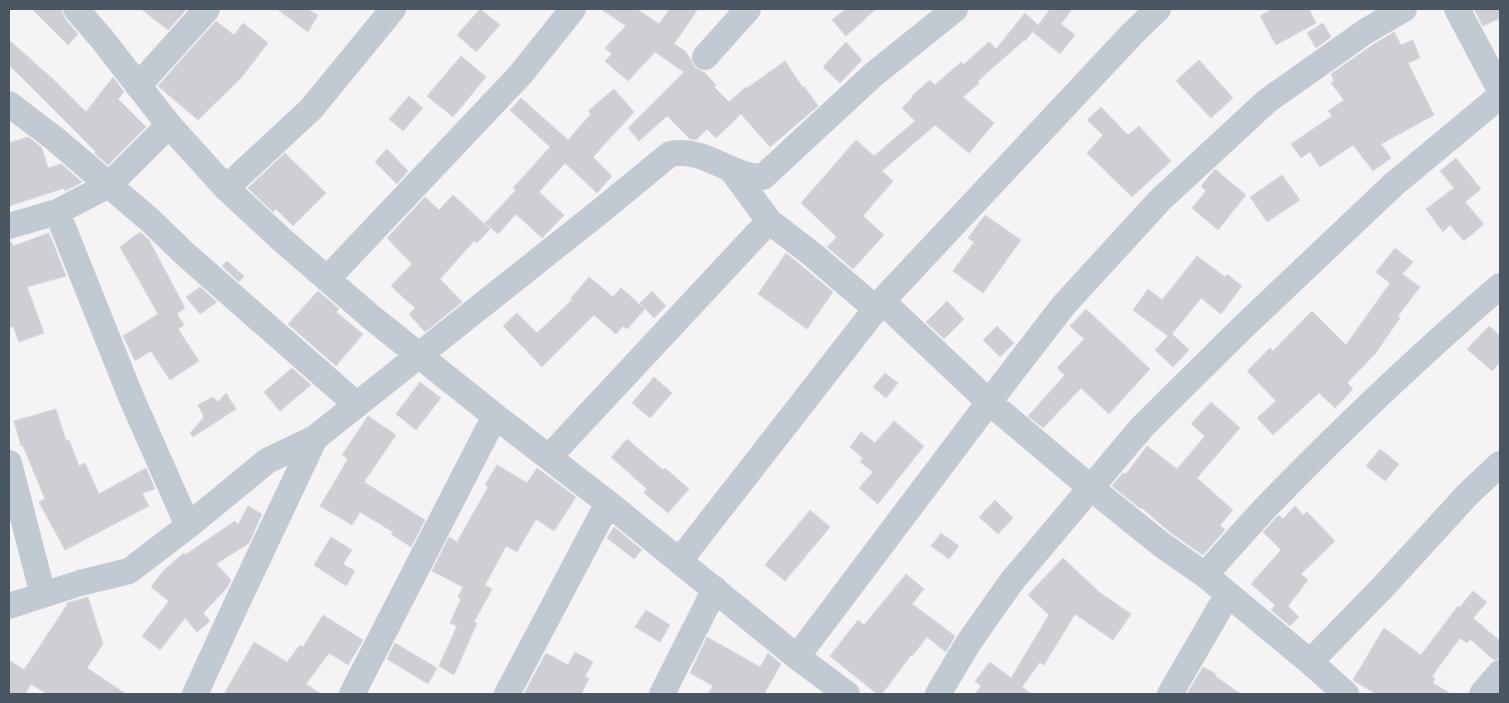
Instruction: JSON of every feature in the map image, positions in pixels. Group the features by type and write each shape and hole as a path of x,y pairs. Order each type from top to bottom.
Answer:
{"street":[{"path":"76,9 102,39 169,125 226,188 327,279 371,317 680,560 797,658 844,693"},
{"path":"138,86 207,9"},
{"path":"226,188 311,109 393,9"},
{"path":"327,279 520,74 573,9"},
{"path":"705,57 748,9"},
{"path":"9,606 80,583 129,571 188,526 267,461 315,438 670,154 692,152 751,177 763,177 873,75 955,9"},
{"path":"680,560 878,304 1132,34 1158,9"},
{"path":"797,658 1063,306 1160,200 1267,101 1366,31 1404,9"},
{"path":"1457,9 1500,90"},
{"path":"938,694 969,642 1012,581 1143,426 1241,328 1393,185 1500,96"},
{"path":"9,104 55,139 109,185 357,405"},
{"path":"9,226 57,212 109,185 169,125"},
{"path":"731,169 769,221 878,304 989,402 1091,488 1162,545 1205,575 1310,662 1335,691"},
{"path":"57,212 131,397 188,526"},
{"path":"549,457 769,221"},
{"path":"1205,575 1270,503 1449,330 1500,286"},
{"path":"352,694 495,416"},
{"path":"195,694 315,438"},
{"path":"9,463 42,595"},
{"path":"1310,662 1382,588 1468,494 1500,464"},
{"path":"507,694 608,503"},
{"path":"662,694 715,589"},
{"path":"1170,694 1228,594"},
{"path":"1482,694 1500,673"}],"building":[{"path":"32,9 61,9 65,19 78,34 68,45"},
{"path":"141,9 183,9 185,11 168,30"},
{"path":"277,9 307,9 318,15 308,32"},
{"path":"480,9 500,25 476,52 457,35"},
{"path":"601,9 637,9 659,24 670,9 698,9 674,44 685,51 695,68 704,72 716,85 714,87 729,102 746,87 785,61 818,106 770,147 741,114 716,138 707,129 696,140 690,139 667,116 639,141 628,128 684,72 655,52 628,81 605,61 612,54 605,48 626,26"},
{"path":"846,9 876,9 846,36 832,20"},
{"path":"1050,9 1072,9 1061,24 1075,35 1060,54 1033,32"},
{"path":"1272,9 1309,9 1316,23 1276,45 1260,16"},
{"path":"1474,9 1500,9 1500,18 1483,26"},
{"path":"1025,13 1038,25 1025,41 978,81 979,83 963,97 994,123 969,153 935,125 882,171 893,181 863,216 884,235 853,269 827,247 837,237 801,203 856,140 874,156 915,121 902,108 912,96 930,80 935,85 961,62 963,65 989,42 996,49"},
{"path":"216,21 234,35 243,23 268,43 241,78 198,120 158,86"},
{"path":"1323,23 1331,37 1316,48 1307,33"},
{"path":"1394,32 1401,45 1413,40 1420,58 1408,63 1434,115 1381,144 1391,158 1373,171 1353,145 1320,167 1310,152 1301,158 1291,144 1332,116 1328,111 1344,100 1331,83 1334,81 1331,74"},
{"path":"9,40 54,80 86,112 113,77 124,92 118,99 146,127 108,165 94,153 96,152 9,65"},
{"path":"846,42 862,60 840,83 823,67"},
{"path":"461,56 486,77 453,117 427,96"},
{"path":"1199,60 1233,98 1211,118 1176,81"},
{"path":"614,89 634,112 593,157 612,176 597,193 565,163 539,192 564,215 542,238 516,214 498,234 485,223 516,190 513,188 550,147 510,110 521,98 568,140 591,114 588,111"},
{"path":"409,96 423,108 403,131 389,119"},
{"path":"1101,107 1128,135 1139,126 1171,161 1132,197 1087,153 1103,135 1087,120"},
{"path":"28,137 42,148 48,168 61,164 82,182 65,191 65,188 9,206 9,143"},
{"path":"387,149 408,171 397,184 375,162"},
{"path":"285,153 326,193 293,226 276,209 273,212 248,188"},
{"path":"1456,158 1481,189 1465,202 1484,224 1464,241 1450,225 1443,232 1426,209 1454,188 1440,171"},
{"path":"1215,169 1246,195 1218,230 1192,208 1206,191 1201,186"},
{"path":"1282,175 1300,200 1267,222 1250,197"},
{"path":"453,195 490,229 477,243 474,241 440,279 462,302 425,332 409,314 415,308 391,286 412,264 387,238 425,197 439,210"},
{"path":"985,215 1021,240 983,293 953,271 974,242 968,238"},
{"path":"140,232 149,240 185,308 177,314 184,325 178,329 199,361 170,380 151,351 135,361 123,336 158,314 120,247"},
{"path":"49,233 66,276 27,287 44,333 19,342 13,326 9,328 9,242 13,246"},
{"path":"1395,248 1413,262 1402,274 1420,287 1398,316 1400,318 1375,354 1347,383 1353,389 1335,408 1319,393 1273,435 1257,418 1276,401 1247,371 1270,348 1273,351 1312,311 1346,345 1390,283 1376,272"},
{"path":"786,253 833,292 807,329 758,294"},
{"path":"1197,256 1225,277 1227,274 1242,286 1221,314 1201,298 1172,334 1189,350 1173,367 1155,350 1168,336 1133,310 1148,289 1162,300"},
{"path":"227,261 244,276 239,282 222,266"},
{"path":"589,277 613,297 621,288 645,309 627,329 623,326 616,334 594,315 542,367 503,326 517,313 537,333 572,300 571,298"},
{"path":"200,287 217,302 200,314 186,297"},
{"path":"318,291 339,309 336,312 363,334 336,366 288,324"},
{"path":"652,291 666,306 654,318 640,303"},
{"path":"947,301 964,319 944,339 926,322"},
{"path":"1086,309 1150,369 1109,414 1081,388 1043,428 1028,416 1065,375 1057,368 1084,339 1070,326"},
{"path":"997,326 1014,343 1000,357 983,340"},
{"path":"1489,326 1500,336 1500,362 1492,371 1467,349"},
{"path":"292,368 311,385 280,411 264,392"},
{"path":"885,373 898,383 886,398 873,387"},
{"path":"654,377 672,393 650,418 632,403"},
{"path":"420,382 441,398 416,430 396,414"},
{"path":"226,393 236,409 193,437 190,433 204,417 198,405 213,397 218,402"},
{"path":"1211,402 1240,428 1197,478 1233,510 1220,525 1225,530 1203,555 1171,533 1112,486 1123,473 1126,474 1147,446 1177,469 1205,436 1191,424"},
{"path":"56,409 66,441 69,440 79,466 85,463 99,494 146,468 155,489 142,493 149,506 65,550 39,502 45,499 23,446 21,446 14,421"},
{"path":"368,416 396,435 364,482 425,520 411,547 391,534 393,532 360,512 352,525 320,506 348,459 342,455"},
{"path":"894,421 924,446 878,504 859,488 873,472 860,462 863,458 850,447 861,432 875,443"},
{"path":"627,439 663,470 665,468 689,489 668,513 644,493 647,489 611,457"},
{"path":"1380,449 1399,464 1385,481 1366,466"},
{"path":"497,465 527,483 537,468 576,497 554,531 536,519 517,552 506,546 485,585 492,589 474,622 477,623 454,675 439,666 457,626 450,623 461,599 458,597 463,587 432,571 449,537 457,542 488,487 485,485"},
{"path":"995,500 1013,518 998,534 979,517"},
{"path":"248,506 262,514 249,543 216,564 231,580 227,588 203,613 210,621 197,632 185,618 160,650 142,636 169,601 151,587 164,570 184,553 185,555 235,521 238,525"},
{"path":"1295,506 1303,515 1307,512 1335,541 1301,574 1308,580 1288,606 1299,617 1290,626 1271,610 1275,605 1251,584 1281,550 1263,532 1279,515 1283,519"},
{"path":"810,510 830,527 785,581 765,565"},
{"path":"614,527 642,550 634,559 607,538"},
{"path":"941,533 959,546 949,559 931,546"},
{"path":"331,537 352,550 343,564 355,571 346,586 314,565"},
{"path":"1063,558 1099,592 1131,614 1113,640 1075,614 1044,665 1040,662 1022,687 1031,694 975,694 981,686 975,681 990,662 1011,678 1049,615 1028,595"},
{"path":"906,574 924,589 912,604 955,636 946,652 927,637 882,694 877,694 830,656 858,620 864,625"},
{"path":"1473,591 1487,602 1473,618 1500,641 1500,658 1494,660 1470,639 1467,643 1460,638 1432,676 1435,678 1433,683 1451,694 1376,694 1353,680 1384,628 1421,655 1458,606 1460,607"},
{"path":"88,597 103,644 87,668 126,694 47,694 31,684 25,694 9,694 9,660 24,670 67,603"},
{"path":"646,610 670,625 660,642 635,627"},
{"path":"323,615 363,640 348,665 329,653 306,684 321,694 224,694 254,642 287,662 300,645 303,647"},
{"path":"707,637 760,667 768,653 781,664 764,694 708,694 713,686 690,673"},
{"path":"395,643 437,668 428,684 387,659"},
{"path":"575,652 593,662 585,676 589,679 581,694 524,694 546,653 568,665"},
{"path":"1203,667 1216,674 1215,676 1241,694 1187,694"}]}
